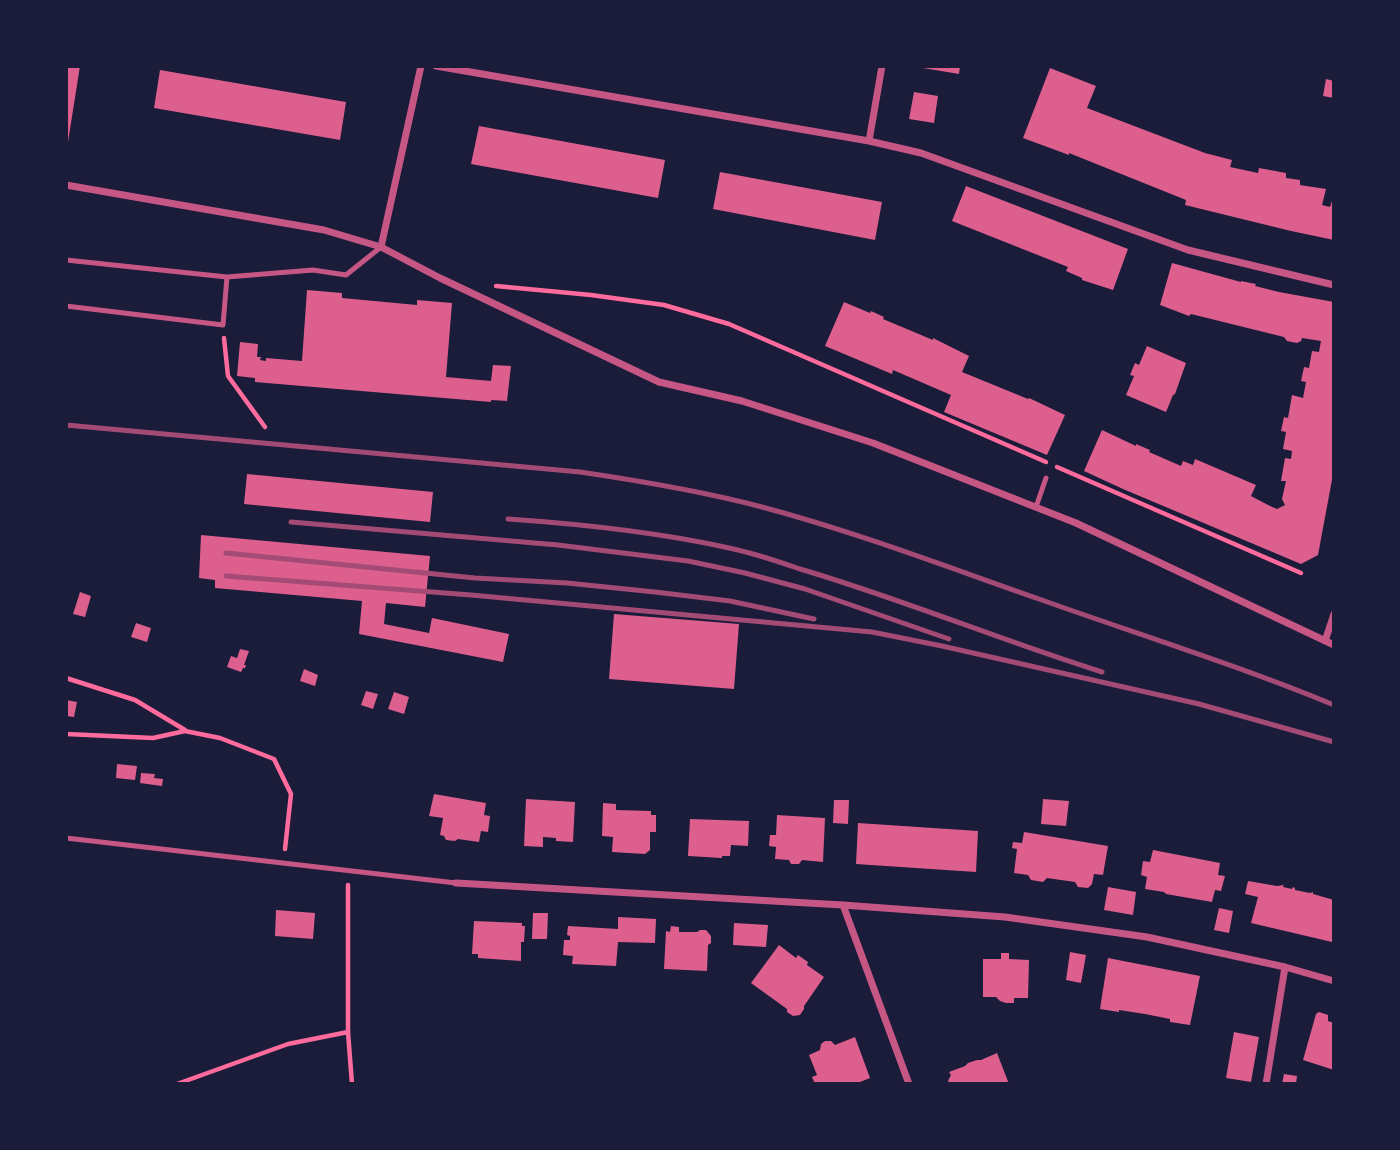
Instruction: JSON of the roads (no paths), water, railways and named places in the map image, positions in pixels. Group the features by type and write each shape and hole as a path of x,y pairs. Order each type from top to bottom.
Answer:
{"street":[{"path":"380,247 421,66"},
{"path":"436,66 869,141 921,153 1188,250 1334,285"},
{"path":"869,141 882,66"},
{"path":"66,185 324,230 380,247 659,382 742,401 873,443 1076,523 1334,645"},
{"path":"1325,641 1334,614"},
{"path":"456,883 1004,916 1147,937 1285,967 1334,981"},
{"path":"843,905 909,1083"},
{"path":"1266,1083 1285,967"}],"lane":[{"path":"66,260 227,277 313,270 346,275 380,247"},
{"path":"66,306 223,325 227,277"},
{"path":"1036,507 1045,478"},
{"path":"66,838 456,883"}],"railway":[{"path":"66,425 580,472 717,496 867,539 1224,663 1334,705"},
{"path":"508,519 647,533 747,552 876,593 1102,672"},
{"path":"291,522 558,545 688,561 805,589 949,639"},
{"path":"226,553 475,578 567,583 655,592 730,601 814,619"},
{"path":"226,576 471,595 872,632 1199,704 1334,742"}]}
